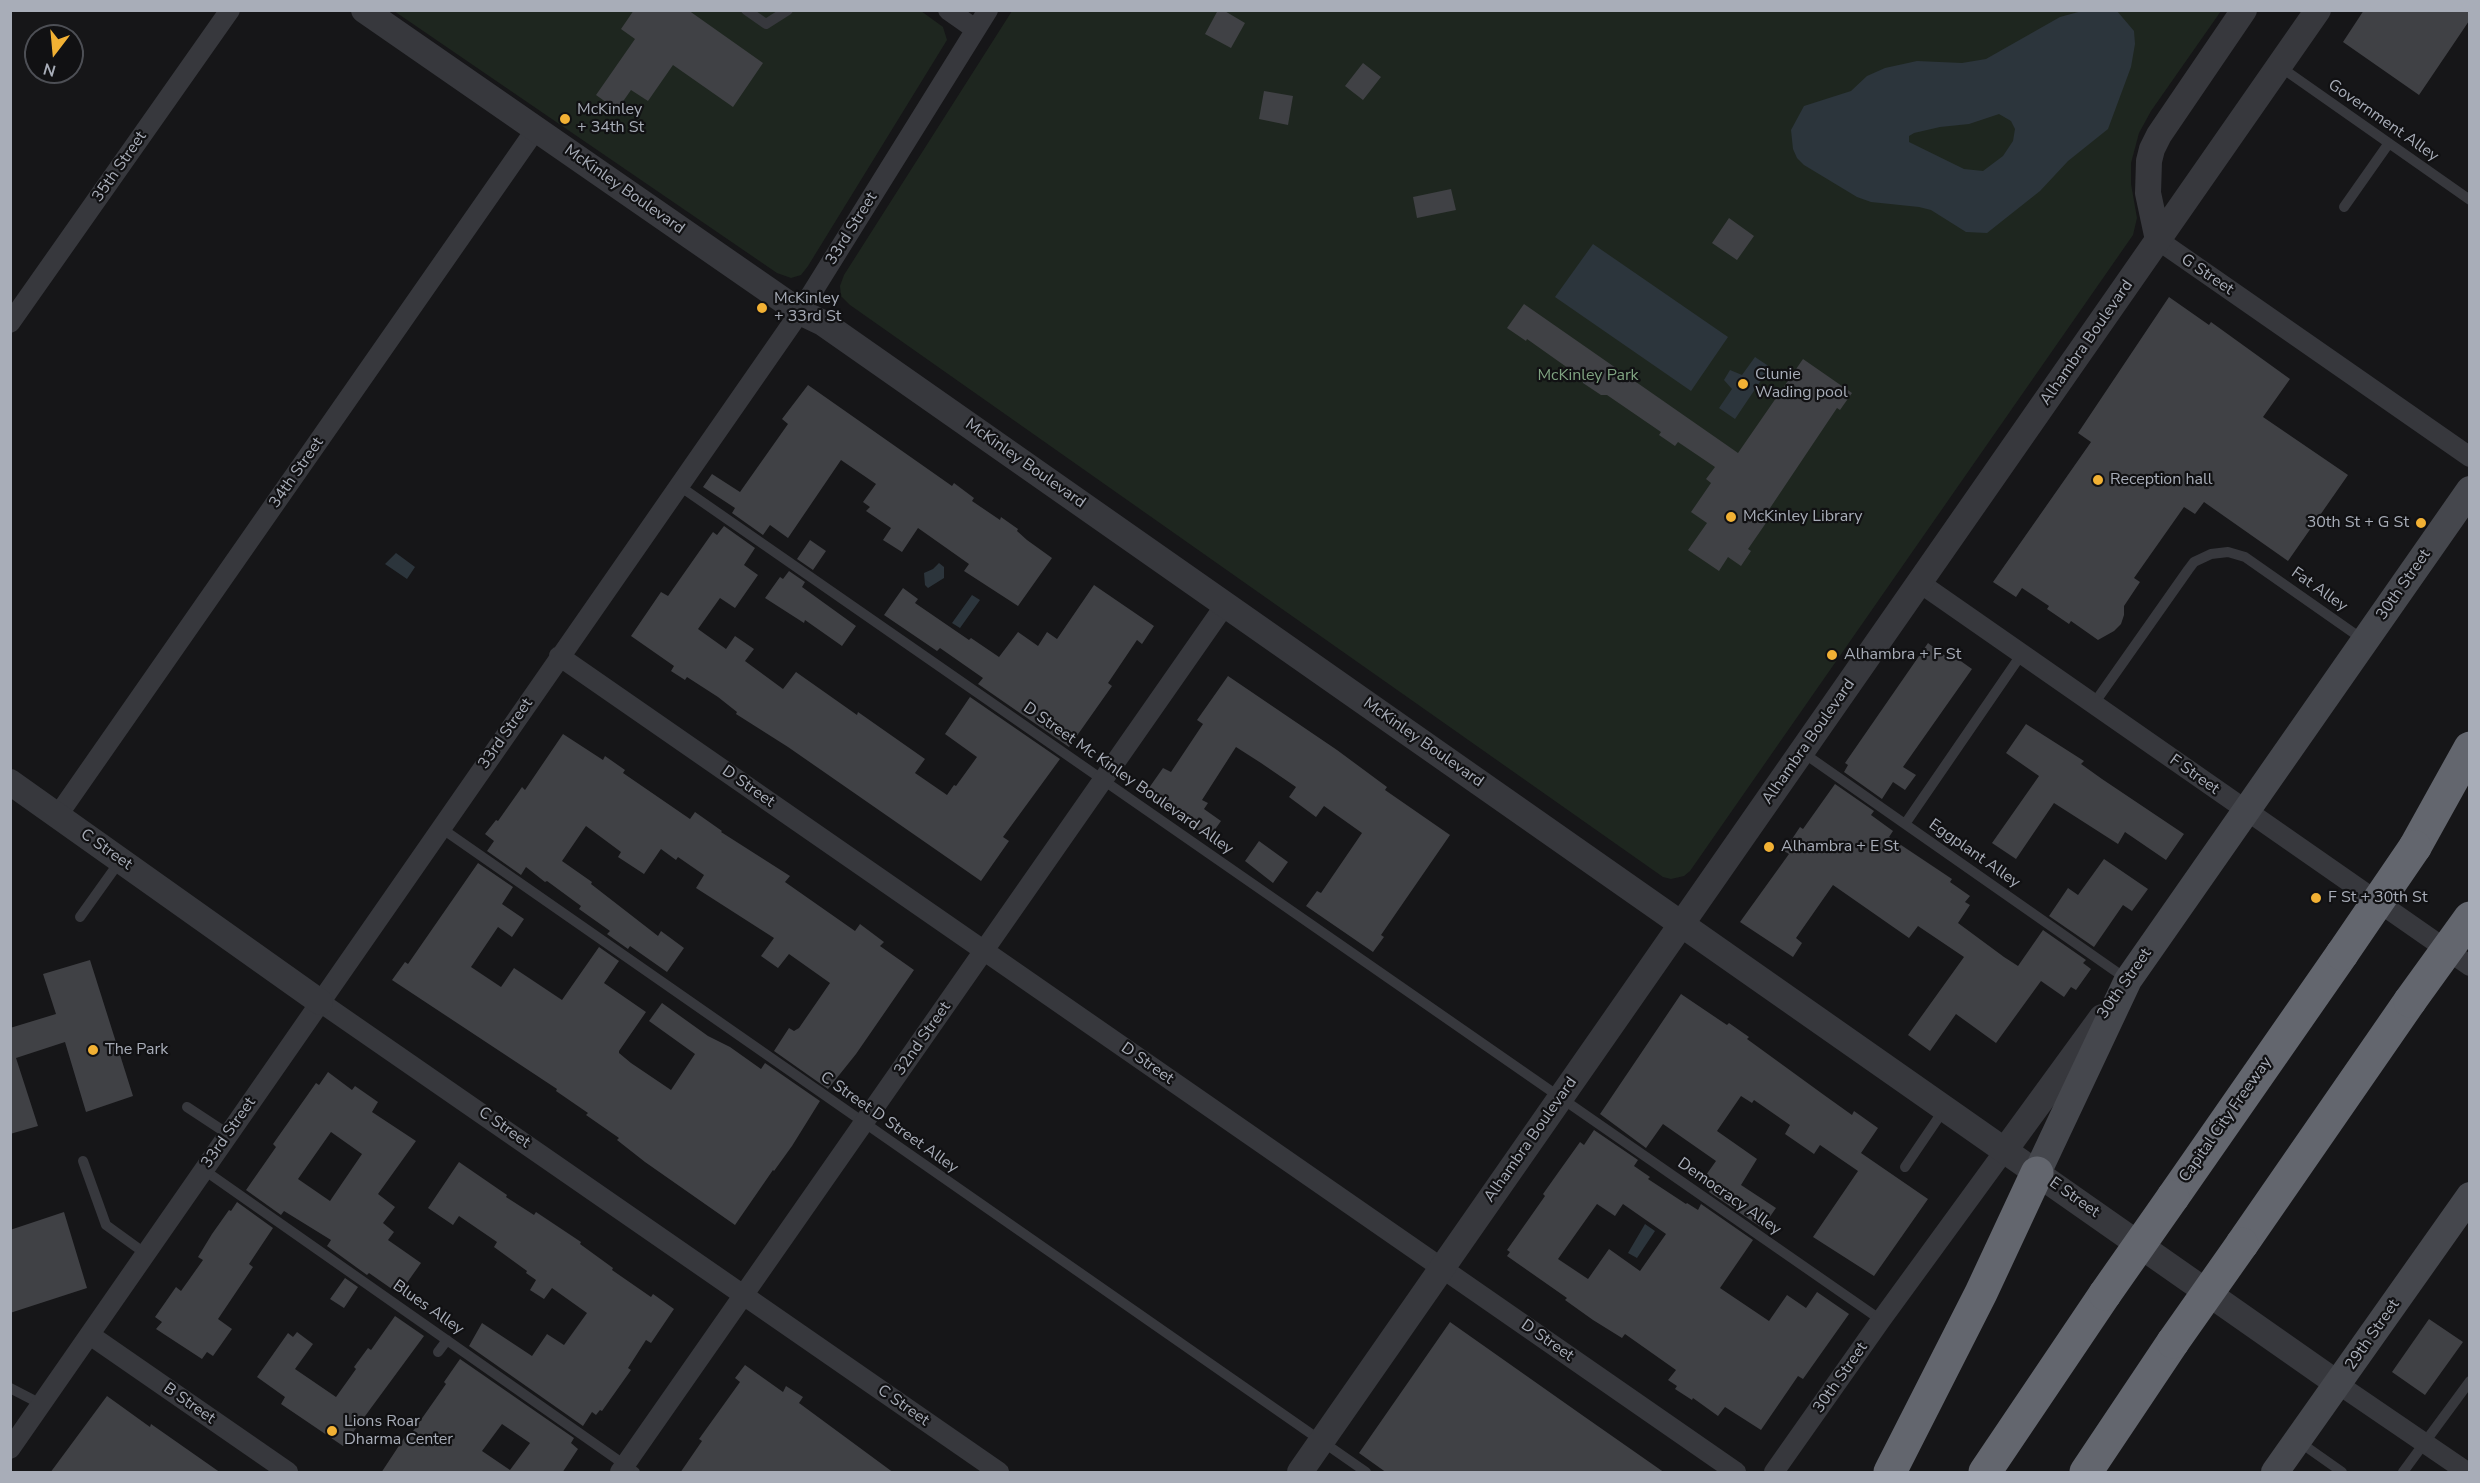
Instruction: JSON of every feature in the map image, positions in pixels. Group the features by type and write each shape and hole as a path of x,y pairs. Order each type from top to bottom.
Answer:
{"highway":[{"path":"2415,847 2469,748"},
{"name":"Capital City Freeway","path":"1985,1473 2105,1294 2469,768"},
{"path":"2086,1473 2173,1342 2469,918"},
{"path":"1890,1473 1981,1293 2037,1173"}],"main road":[{"name":"30th Street","path":"2128,980 2469,490"},
{"path":"2037,1173 2128,980"},
{"name":"29th Street","path":"2275,1473 2466,1209"}],"street":[{"name":"35th Street","path":"10,323 230,10"},
{"name":"McKinley Boulevard","path":"364,10 800,312 833,330 1682,924"},
{"path":"948,10 975,29"},
{"name":"33rd Street","path":"10,1449 800,312 988,10"},
{"path":"2158,240 2148,193 2149,161 2152,149 2159,135 2244,10"},
{"name":"Alhambra Boulevard","path":"1299,1473 2318,10"},
{"name":"34th Street","path":"58,815 536,129"},
{"name":"G Street","path":"2158,240 2469,457"},
{"name":"F Street","path":"1920,583 2469,966"},
{"name":"32nd Street","path":"627,1470 744,1295 1225,605"},
{"name":"D Street","path":"559,656 1736,1473"},
{"name":"C Street","path":"10,782 320,1002 999,1473"},
{"name":"E Street","path":"1682,924 2467,1473"},
{"name":"30th Street","path":"1774,1473 1881,1320 2128,980"},
{"name":"B Street","path":"90,1335 288,1473"}],"lane":[{"path":"746,10 766,24 788,10"},
{"name":"Government Alley","path":"2279,66 2469,200"},
{"path":"2344,207 2389,143"},
{"name":"D Street Mc Kinley Boulevard Alley","path":"678,485 1560,1098"},
{"name":"Fat Alley","path":"2093,705 2194,562 2211,554 2228,552 2245,557 2365,641"},
{"path":"1905,824 2021,655"},
{"name":"Eggplant Alley","path":"1802,752 2128,980"},
{"name":"C Street D Street Alley","path":"441,828 1366,1473"},
{"path":"80,917 121,860"},
{"name":"Democracy Alley","path":"1560,1098 1881,1320"},
{"path":"188,1107 228,1134"},
{"path":"1905,1167 1945,1108"},
{"path":"83,1161 106,1226 146,1254"},
{"name":"Blues Alley","path":"204,1170 447,1340 627,1470"},
{"path":"438,1352 447,1340"},
{"path":"2403,1473 2469,1381"},
{"path":"10,1388 42,1404"},
{"path":"2298,1440 2342,1473"}],"green space":[{"path":"394,11 921,11 943,27 947,40 808,266 801,275 791,278 777,273"},
{"name":"McKinley Park","path":"1012,11 2221,11 2151,111 2139,133 2131,163 2131,184 2137,218 2133,235 1690,871 1684,876 1671,879 1663,877 850,305 841,296 840,286 844,275"}],"shaded area":[{"path":"2082,11 2117,11 2134,31 2135,44 2131,67 2108,129 2068,161 2040,191 1987,233 1966,232 1931,210 1871,202 1857,197 1804,165 1797,158 1793,149 1791,130 1804,106 1851,91 1867,76 1885,68 1917,61 1962,63 1986,59 2060,17","holes":["1999,114 2011,121 2015,129 2013,141 2003,156 1983,171 1964,169 1909,142 1909,136 1914,133 1969,124"]},
{"path":"1593,244 1728,337 1691,391 1555,297"},
{"name":"Clunie Wading pool","path":"1755,357 1770,367 1735,419 1719,408 1732,389 1724,380 1730,370 1742,375"},
{"path":"396,553 415,567 407,579 385,564"},
{"path":"939,563 944,567 944,578 928,588 925,585 924,573"},
{"path":"972,595 980,600 960,628 952,623"},
{"path":"1645,1224 1655,1231 1637,1258 1628,1253"}],"building":[{"path":"634,10 688,10 763,63 733,107 673,65 648,101 631,90 617,110 596,95 635,39 621,29"},
{"path":"1218,10 1223,10 1245,23 1231,48 1205,34"},
{"path":"2364,10 2469,10 2469,21 2419,95 2343,42"},
{"path":"1363,63 1381,77 1363,100 1345,86"},
{"path":"1264,91 1293,96 1288,125 1259,119"},
{"path":"1451,189 1456,210 1417,218 1413,197"},
{"path":"1729,218 1754,236 1737,260 1712,243"},
{"path":"2169,297 2209,325 2211,322 2290,379 2263,417 2348,475 2288,561 2204,502 2195,514 2184,507 2134,578 2140,582 2124,606 2121,624 2098,640 2071,621 2069,624 2047,609 2049,606 2022,588 2016,597 1993,582 2091,442 2078,433"},
{"path":"1524,304 1738,453 1803,359 1852,393 1840,410 1837,408 1764,517 1768,520 1748,549 1751,551 1741,566 1728,557 1719,571 1688,550 1707,523 1691,512 1711,483 1706,479 1715,467 1678,442 1675,446 1659,435 1661,432 1607,395 1601,395 1583,383 1582,378 1527,339 1526,341 1507,328"},
{"path":"808,385 952,486 954,483 974,498 972,501 1018,529 1017,531 1027,540 1052,558 1018,606 964,571 969,564 918,528 902,552 883,540 891,528 866,511 870,507 863,502 876,484 841,460 788,538 770,525 763,535 732,513 735,508 703,487 712,474 740,492 788,424 782,419"},
{"path":"724,526 755,548 744,565 758,575 735,608 720,598 698,629 726,649 735,636 754,649 745,661 783,689 796,672 857,715 858,712 925,759 915,773 947,795 977,757 945,734 970,697 1060,759 1003,837 1009,841 981,881 788,747 736,714 737,712 718,697 687,677 685,680 671,671 674,666 631,636 661,592 668,596 713,532 717,535"},
{"path":"810,540 826,551 813,570 797,559"},
{"path":"789,571 805,582 802,587 856,626 842,646 805,620 804,623 765,598 780,577 783,579"},
{"path":"1094,585 1154,626 1142,644 1137,640 1108,683 1112,686 1069,747 978,684 983,678 940,648 937,651 884,615 903,588 918,599 915,603 969,640 971,638 999,657 1018,632 1038,646 1047,632 1057,639"},
{"path":"1928,643 1952,661 1955,657 1972,669 1903,767 1916,775 1905,790 1893,782 1882,799 1844,772 1848,765 1845,763"},
{"path":"1228,676 1337,750 1387,787 1385,790 1450,835 1381,935 1384,937 1373,952 1306,906 1317,891 1321,893 1362,833 1324,806 1316,817 1289,797 1296,787 1236,747 1202,800 1208,803 1204,809 1221,821 1209,838 1167,806 1164,809 1144,795 1163,768 1171,772 1203,724 1197,720"},
{"path":"2026,724 2084,761 2081,764 2184,834 2166,860 2125,832 2118,844 2054,803 2016,859 1992,843 2039,776 2006,753"},
{"path":"563,734 603,760 605,756 625,770 623,773 690,819 695,812 721,832 790,876 785,882 855,931 860,924 884,942 880,946 914,970 856,1054 828,1089 774,1051 789,1028 794,1031 799,1028 830,983 789,954 778,968 761,956 774,938 696,888 704,875 678,857 676,860 661,849 644,874 618,857 621,852 586,826 562,861 592,882 591,884 658,936 661,931 684,948 667,972 630,946 628,949 607,934 610,931 579,909 581,906 547,881 545,882 526,867 521,875 487,851 494,841 485,834 496,820 498,821 522,787 525,790"},
{"path":"1835,784 1874,811 1871,815 1893,831 1889,837 1952,879 1950,882 1970,896 1965,902 1970,905 1958,923 2004,957 2018,966 2043,930 2086,960 2083,963 2091,969 2076,990 2071,987 2064,997 2041,981 1996,1043 1956,1014 1930,1051 1908,1035 1964,957 1918,926 1909,938 1833,885 1796,938 1802,943 1793,957 1740,922 1789,854 1784,851 1800,827 1803,829"},
{"path":"1259,841 1288,862 1273,883 1245,861"},
{"path":"2104,859 2148,889 2132,911 2123,905 2094,947 2049,916 2068,888 2078,895"},
{"path":"478,863 513,887 502,904 524,919 512,937 498,927 471,967 501,987 514,968 562,1000 599,947 619,961 604,983 646,1012 619,1051 631,1063 671,1090 695,1054 649,1021 662,1003 708,1036 730,1047 761,1069 765,1063 820,1101 792,1146 735,1225 645,1162 617,1140 619,1138 586,1115 588,1113 556,1091 557,1089 392,980 405,962 408,964"},
{"name":"The Park","path":"90,960 133,1096 86,1112 65,1042 16,1058 38,1126 10,1134 10,1028 56,1014 43,974"},
{"path":"1681,994 1749,1037 1747,1039 1852,1115 1854,1111 1878,1128 1861,1153 1928,1199 1874,1276 1813,1237 1858,1171 1820,1145 1814,1154 1785,1134 1790,1125 1754,1100 1752,1103 1741,1096 1717,1131 1757,1159 1741,1185 1776,1208 1762,1228 1709,1192 1716,1181 1706,1175 1716,1161 1663,1124 1646,1148 1600,1114"},
{"path":"328,1072 352,1090 355,1086 378,1102 372,1112 416,1141 378,1194 395,1207 383,1223 394,1232 388,1240 421,1263 399,1294 369,1273 367,1275 327,1246 331,1240 284,1211 281,1215 246,1190 276,1147 273,1144 316,1083 319,1085","holes":["331,1132 362,1154 330,1201 298,1179"]},
{"path":"1594,1130 1638,1160 1634,1166 1650,1177 1648,1179 1698,1210 1701,1204 1753,1240 1720,1288 1769,1321 1787,1295 1806,1308 1817,1292 1849,1314 1803,1379 1798,1376 1761,1430 1725,1407 1718,1416 1693,1398 1692,1400 1675,1389 1677,1386 1668,1380 1676,1370 1625,1334 1622,1338 1593,1320 1565,1300 1567,1298 1507,1256 1510,1252 1507,1250 1545,1196 1543,1194 1580,1142 1584,1145","holes":["1597,1204 1615,1216 1623,1204 1666,1234 1640,1271 1609,1249 1588,1279 1558,1259"]},
{"path":"459,1162 507,1195 506,1197 534,1215 536,1212 581,1242 580,1244 613,1268 612,1270 651,1297 653,1294 674,1309 651,1343 646,1340 628,1368 631,1370 602,1411 600,1410 596,1415 592,1412 583,1426 469,1346 482,1323 532,1356 547,1334 564,1345 587,1313 552,1288 544,1299 530,1290 536,1280 494,1247 497,1242 459,1216 453,1225 428,1208"},
{"path":"237,1202 273,1228 249,1264 253,1267 218,1319 232,1329 213,1356 207,1352 202,1359 156,1329 162,1322 155,1317 176,1287 181,1291 203,1260 198,1257 212,1234"},
{"path":"64,1212 87,1288 10,1313 10,1230"},
{"path":"345,1278 358,1287 344,1308 330,1299"},
{"path":"395,1316 424,1336 343,1446 281,1404 285,1397 257,1377 288,1333 293,1337 297,1332 313,1344 295,1369 336,1397 356,1369 354,1367 368,1348 371,1350"},
{"path":"2429,1319 2463,1342 2425,1395 2392,1372"},
{"path":"1450,1322 1665,1473 1387,1473 1359,1453"},
{"path":"460,1359 574,1438 571,1443 578,1449 562,1473 381,1473 408,1432 411,1434 446,1384 444,1382","holes":["502,1424 530,1443 510,1470 482,1451"]},
{"path":"745,1365 783,1392 786,1386 803,1397 799,1403 894,1473 680,1473 702,1441 699,1439 740,1382 735,1378"},
{"path":"107,1396 150,1427 151,1424 221,1473 50,1473"}],"place":[{"name":"McKinley + 34th St","path":"565,119"},
{"name":"McKinley + 33rd St","path":"762,308"},
{"name":"Clunie Wading pool","path":"1743,384"},
{"name":"Reception hall","path":"2098,480"},
{"name":"McKinley Library","path":"1731,517"},
{"name":"30th St + G St","path":"2421,523"},
{"name":"Alhambra + F St","path":"1832,655"},
{"name":"Alhambra + E St","path":"1769,847"},
{"name":"F St + 30th St","path":"2316,898"},
{"name":"The Park","path":"93,1050"},
{"name":"Lions Roar Dharma Center","path":"332,1431"}]}
